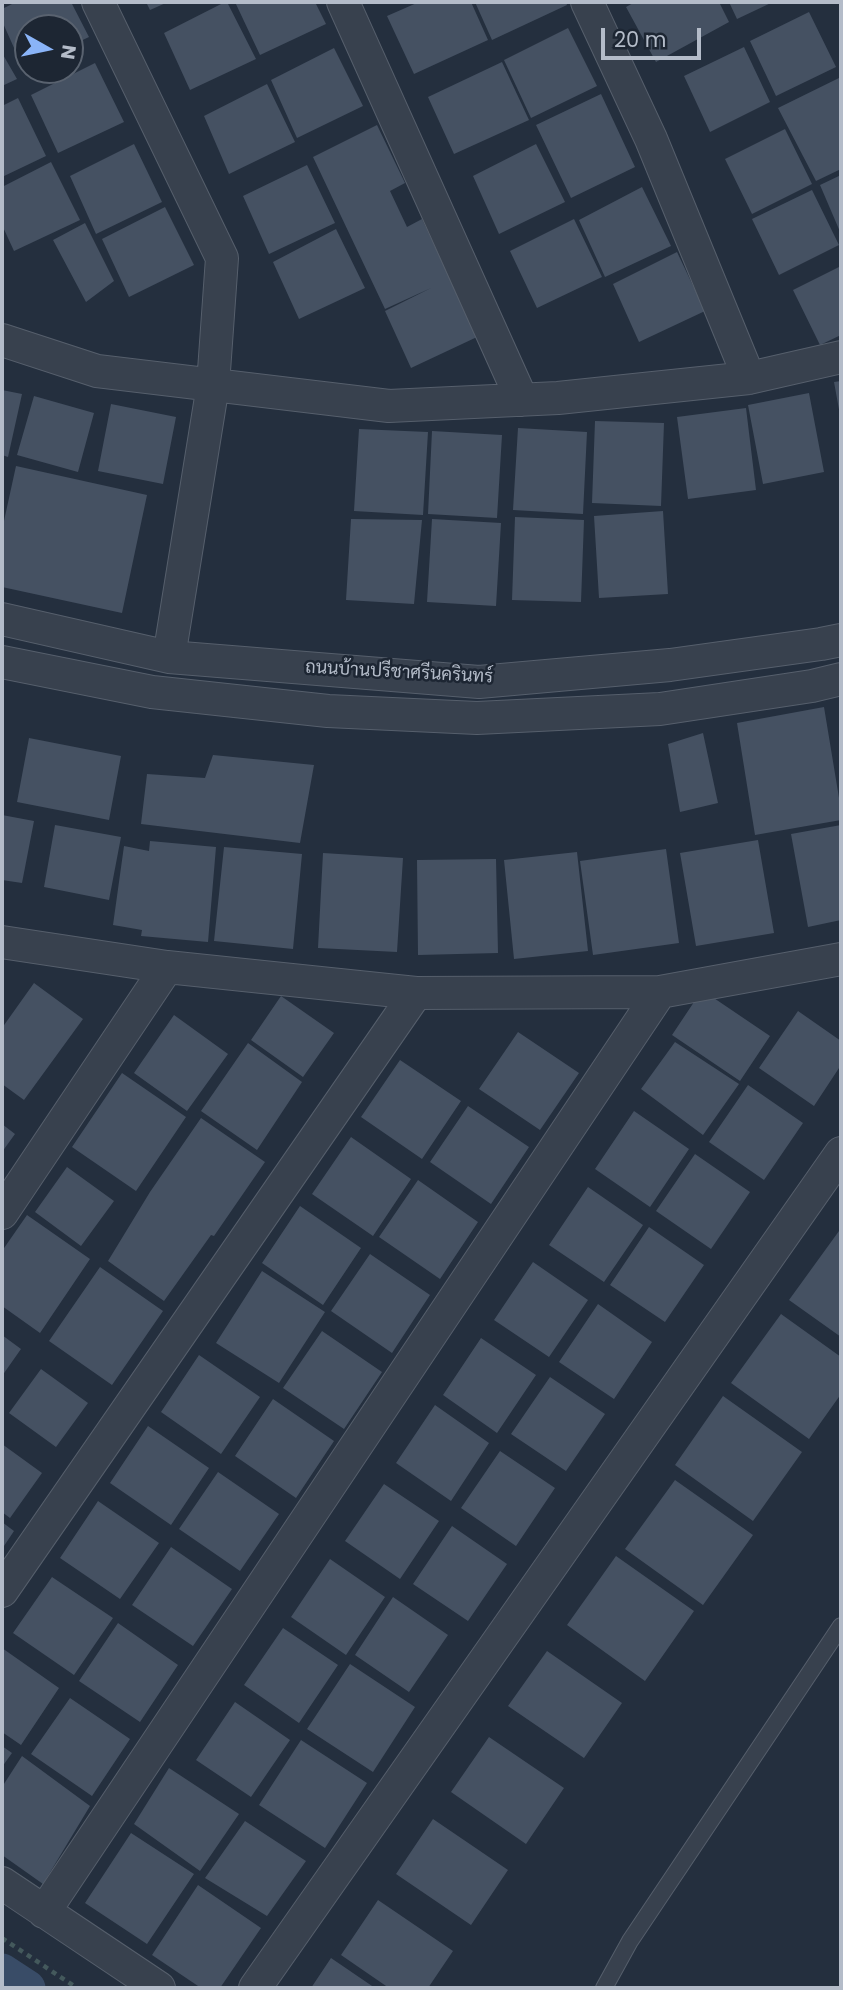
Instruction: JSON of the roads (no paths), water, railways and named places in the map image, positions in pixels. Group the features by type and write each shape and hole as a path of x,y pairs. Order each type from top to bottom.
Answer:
{"street":[{"path":"98,2 222,258 212,385 169,657"},
{"path":"343,2 522,400"},
{"path":"587,2 651,139 749,378"},
{"path":"2,340 97,372 389,406 558,398 749,378 841,357"},
{"name":"ถนนบ้านปรีชาศรีนครินทร์","path":"2,619 169,657 479,682 670,665 841,640"},
{"path":"2,662 152,692 328,711 477,718 660,709 812,686 841,679"},
{"path":"2,942 167,967 416,993 660,992 841,959"},
{"path":"2,1213 167,967"},
{"path":"44,1913 660,992"},
{"path":"2,1591 416,993"},
{"path":"255,1988 841,1153"},
{"path":"2,1884 159,1988"}],"lane":[{"path":"604,1988 630,1941 841,1626"}],"waterway":[{"path":"2,1971 28,1988"}]}
